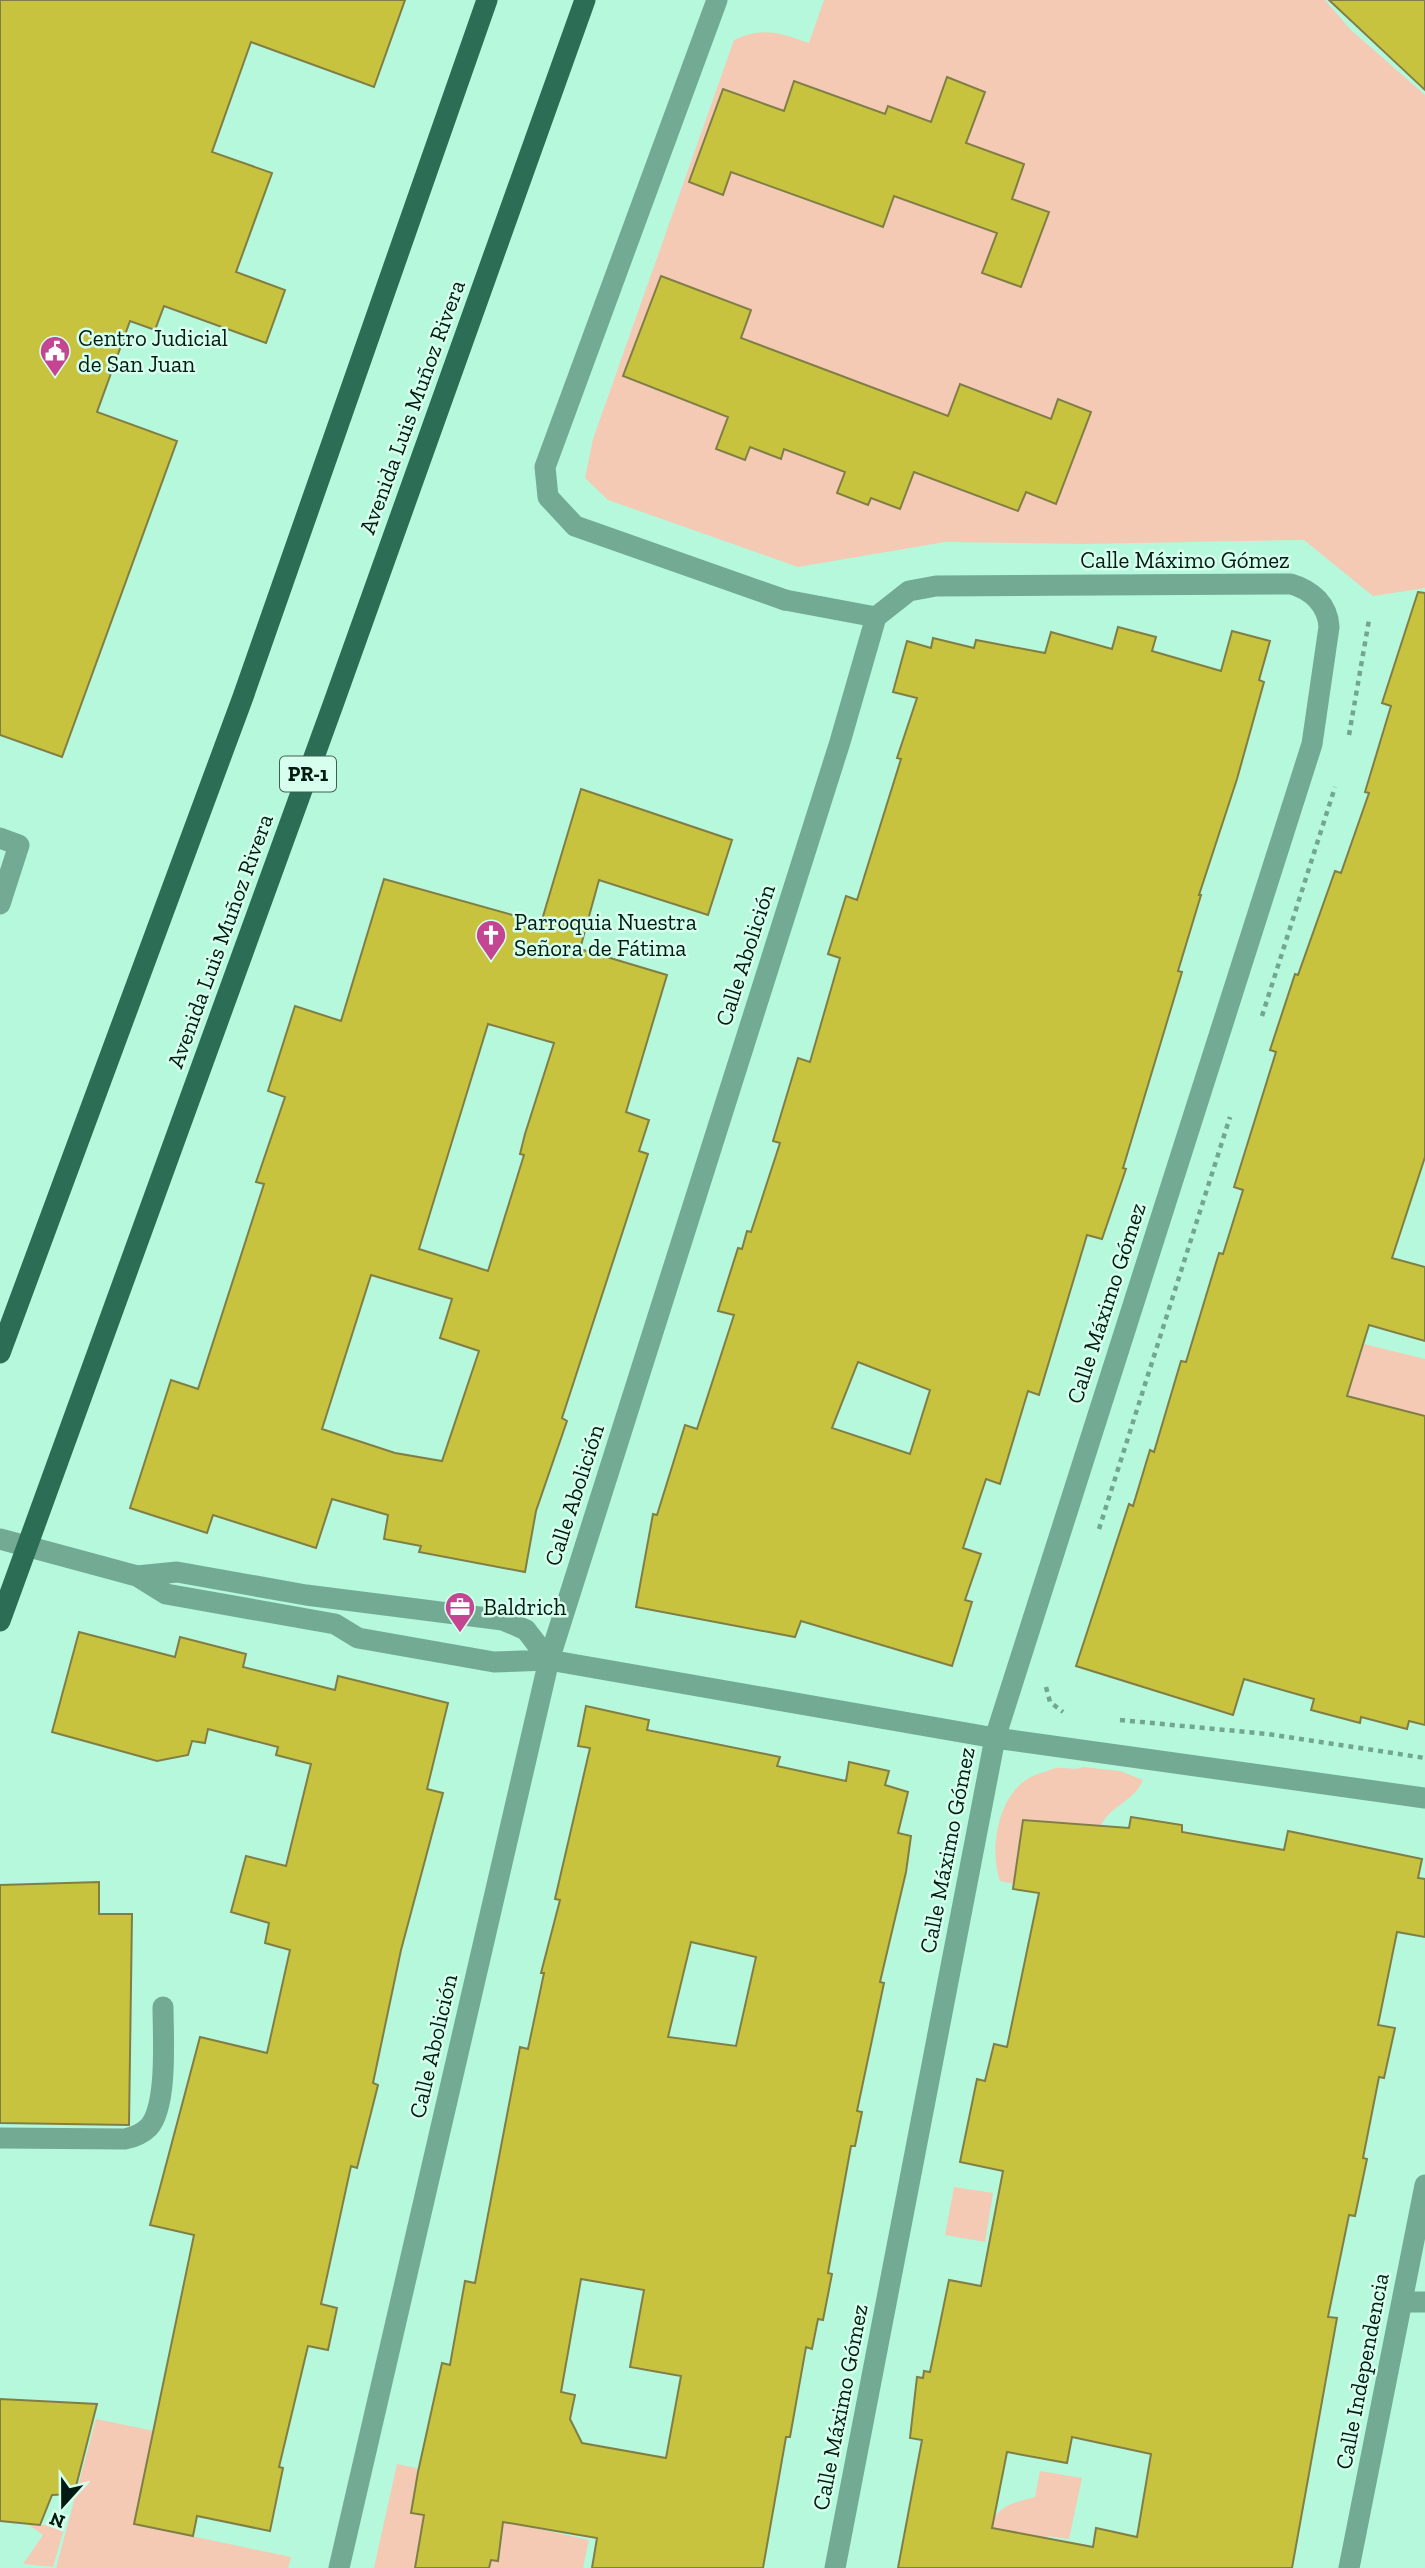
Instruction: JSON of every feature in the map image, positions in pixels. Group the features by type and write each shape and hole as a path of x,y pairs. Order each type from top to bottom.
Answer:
{"main road":[{"path":"0,1353 243,697 487,0"},
{"name":"Avenida Luis Muñoz Rivera","path":"0,1621 585,0"}],"street":[{"path":"717,0 545,467 548,496 575,526 785,600 876,617"},
{"name":"Calle Máximo Gómez","path":"835,2568 995,1738 1312,744 1329,617 1312,593 1291,584 1278,584 936,586 909,591 876,617"},
{"name":"Calle Abolición","path":"339,2568 549,1660 840,741 876,617"},
{"path":"0,838 19,845 0,904"},
{"path":"0,1539 137,1576 166,1594 335,1624 358,1638 494,1662 549,1660 995,1738 1425,1798"},
{"path":"137,1576 177,1572 306,1595 503,1620 526,1630 549,1660"},
{"path":"0,2138 125,2139 139,2135 151,2125 160,2092 163,2007"},
{"name":"Calle Independencia","path":"1349,2568 1425,2185"},
{"path":"1403,2302 1425,2302"}],"path":[{"path":"1347,744 1369,620"},
{"path":"1260,1024 1310,874 1339,775"},
{"path":"1098,1532 1232,1111"},
{"path":"1047,1681 1046,1689 1050,1702 1068,1714"},
{"path":"1116,1720 1268,1734 1425,1758"}],"shaded area":[{"path":"824,0 1325,0 1350,29 1425,95 1425,588 1373,596 1304,540 1084,544 945,542 798,567 608,500 585,478 593,439 734,40 754,33 772,32 809,43"},
{"path":"1364,1344 1425,1359 1425,1455 1377,1422 1382,1405 1348,1395"},
{"path":"1083,1767 1120,1771 1143,1780 1134,1793 1104,1819 1101,1826 1023,1820 1014,1884 1000,1881 995,1851 997,1835 1006,1803 1015,1790 1027,1779 1052,1769"},
{"path":"954,2187 993,2193 985,2242 945,2235"},
{"path":"96,2419 154,2431 134,2524 291,2557 288,2568 56,2568"},
{"path":"397,2464 425,2470 412,2513 436,2518 415,2568 374,2568"},
{"path":"1040,2471 1082,2478 1069,2539 1047,2536 1048,2539 987,2529 996,2514 1006,2506 1035,2497"},
{"path":"503,2521 589,2540 583,2568 489,2568 491,2560 498,2561"},
{"path":"29,2525 65,2525 53,2567 23,2564 43,2535"}],"building":[{"name":"Centro Judicial de San Juan","path":"0,0 405,0 374,87 251,42 212,152 272,173 236,272 285,290 266,343 164,306 155,330 130,321 97,412 177,441 62,757 0,735"},
{"path":"1329,0 1425,0 1425,90"},
{"path":"947,77 985,92 966,143 1024,164 1012,199 1049,212 1021,287 982,273 997,233 894,196 883,227 731,172 723,195 689,182 723,89 784,111 794,81 885,114 888,106 931,122"},
{"path":"661,276 751,310 741,338 948,416 960,384 1051,419 1058,399 1091,412 1056,504 1026,492 1018,511 914,472 900,509 871,498 868,505 837,493 845,472 784,449 781,459 750,447 745,460 716,449 728,417 623,376"},
{"path":"1418,592 1425,593 1425,1157 1392,1258 1425,1267 1425,1341 1369,1325 1347,1396 1425,1416 1425,1725 1409,1721 1407,1729 1361,1717 1360,1723 1311,1710 1314,1699 1244,1679 1233,1715 1076,1666 1129,1504 1133,1506 1150,1450 1154,1452 1181,1361 1186,1362 1219,1253 1223,1254 1243,1190 1234,1187 1276,1052 1270,1050 1295,974 1298,975 1335,871 1341,873 1369,793 1365,792 1391,706 1382,703"},
{"path":"1118,627 1156,637 1152,651 1221,671 1232,631 1270,641 1259,680 1264,682 1237,779 1199,895 1178,971 1182,972 1123,1168 1126,1169 1102,1239 1087,1235 1039,1395 1028,1391 1000,1484 986,1479 963,1548 981,1554 965,1600 972,1602 952,1666 801,1621 795,1637 636,1607 653,1514 657,1515 685,1425 697,1429 734,1315 718,1311 738,1248 742,1249 747,1231 751,1232 780,1143 773,1141 798,1058 810,1062 840,958 828,954 846,896 857,900 901,759 897,758 917,698 893,692 907,641 931,648 933,638 974,648 976,640 1045,653 1051,632 1112,649","holes":["858,1362 930,1390 910,1454 832,1428"]},
{"path":"581,789 732,840 708,915 599,880 580,949 667,975 626,1112 649,1120 639,1151 648,1154 562,1418 567,1421 536,1511 525,1572 419,1552 421,1546 384,1539 388,1515 332,1499 316,1548 213,1515 207,1533 130,1508 171,1380 198,1389 264,1184 256,1182 285,1097 268,1091 295,1006 341,1021 384,879 541,923","holes":["488,1024 554,1043 525,1134 520,1154 524,1155 488,1271 419,1249","371,1275 452,1299 440,1338 479,1351 442,1461 395,1453 322,1429"]},
{"path":"79,1632 175,1657 180,1637 246,1654 243,1667 335,1690 338,1676 448,1703 427,1789 443,1793 401,1950 373,2083 378,2085 357,2168 351,2166 321,2304 337,2308 328,2350 308,2346 279,2467 283,2468 270,2531 197,2516 193,2536 134,2524 194,2235 150,2225 200,2037 267,2053 290,1950 265,1943 269,1923 231,1912 246,1856 286,1866 311,1764 276,1755 278,1747 208,1729 205,1743 192,1741 188,1755 157,1761 52,1732"},
{"path":"586,1706 649,1720 647,1730 780,1757 777,1766 846,1781 849,1762 889,1771 885,1785 908,1792 898,1833 911,1836 906,1872 880,1982 884,1983 857,2111 862,2112 855,2146 851,2146 828,2273 832,2274 823,2320 818,2319 812,2349 806,2347 790,2437 786,2437 763,2568 592,2568 597,2538 503,2522 498,2561 491,2560 489,2568 415,2568 424,2515 411,2513 418,2472 442,2363 450,2365 465,2281 475,2283 520,2047 528,2049 544,1973 541,1973 560,1900 555,1899 590,1748 578,1746","holes":["691,1942 756,1957 736,2046 668,2037","581,2279 644,2290 630,2367 681,2376 666,2458 582,2443 570,2419 575,2395 561,2392"]},
{"path":"1131,1817 1182,1825 1182,1832 1284,1850 1288,1831 1422,1859 1418,1878 1425,1879 1425,1937 1397,1932 1378,2025 1395,2028 1384,2078 1379,2077 1363,2158 1367,2159 1355,2216 1349,2215 1328,2317 1337,2318 1292,2568 898,2568 922,2440 910,2438 917,2377 923,2378 924,2371 930,2372 949,2280 981,2286 1003,2171 960,2162 977,2079 985,2081 994,2044 1007,2047 1039,1893 1013,1889 1023,1820 1129,1828","holes":["1072,2437 1151,2454 1137,2537 1096,2528 1093,2547 992,2528 1007,2452 1067,2463"]},
{"path":"99,1882 99,1914 132,1914 129,2125 0,2123 0,1885"},
{"path":"0,2399 97,2404 74,2494 52,2495 40,2525 0,2521"}],"place":[{"name":"Centro Judicial de San Juan","path":"55,378"},
{"name":"Parroquia Nuestra Señora de Fátima","path":"491,962"},
{"name":"Baldrich","path":"460,1634"}]}
